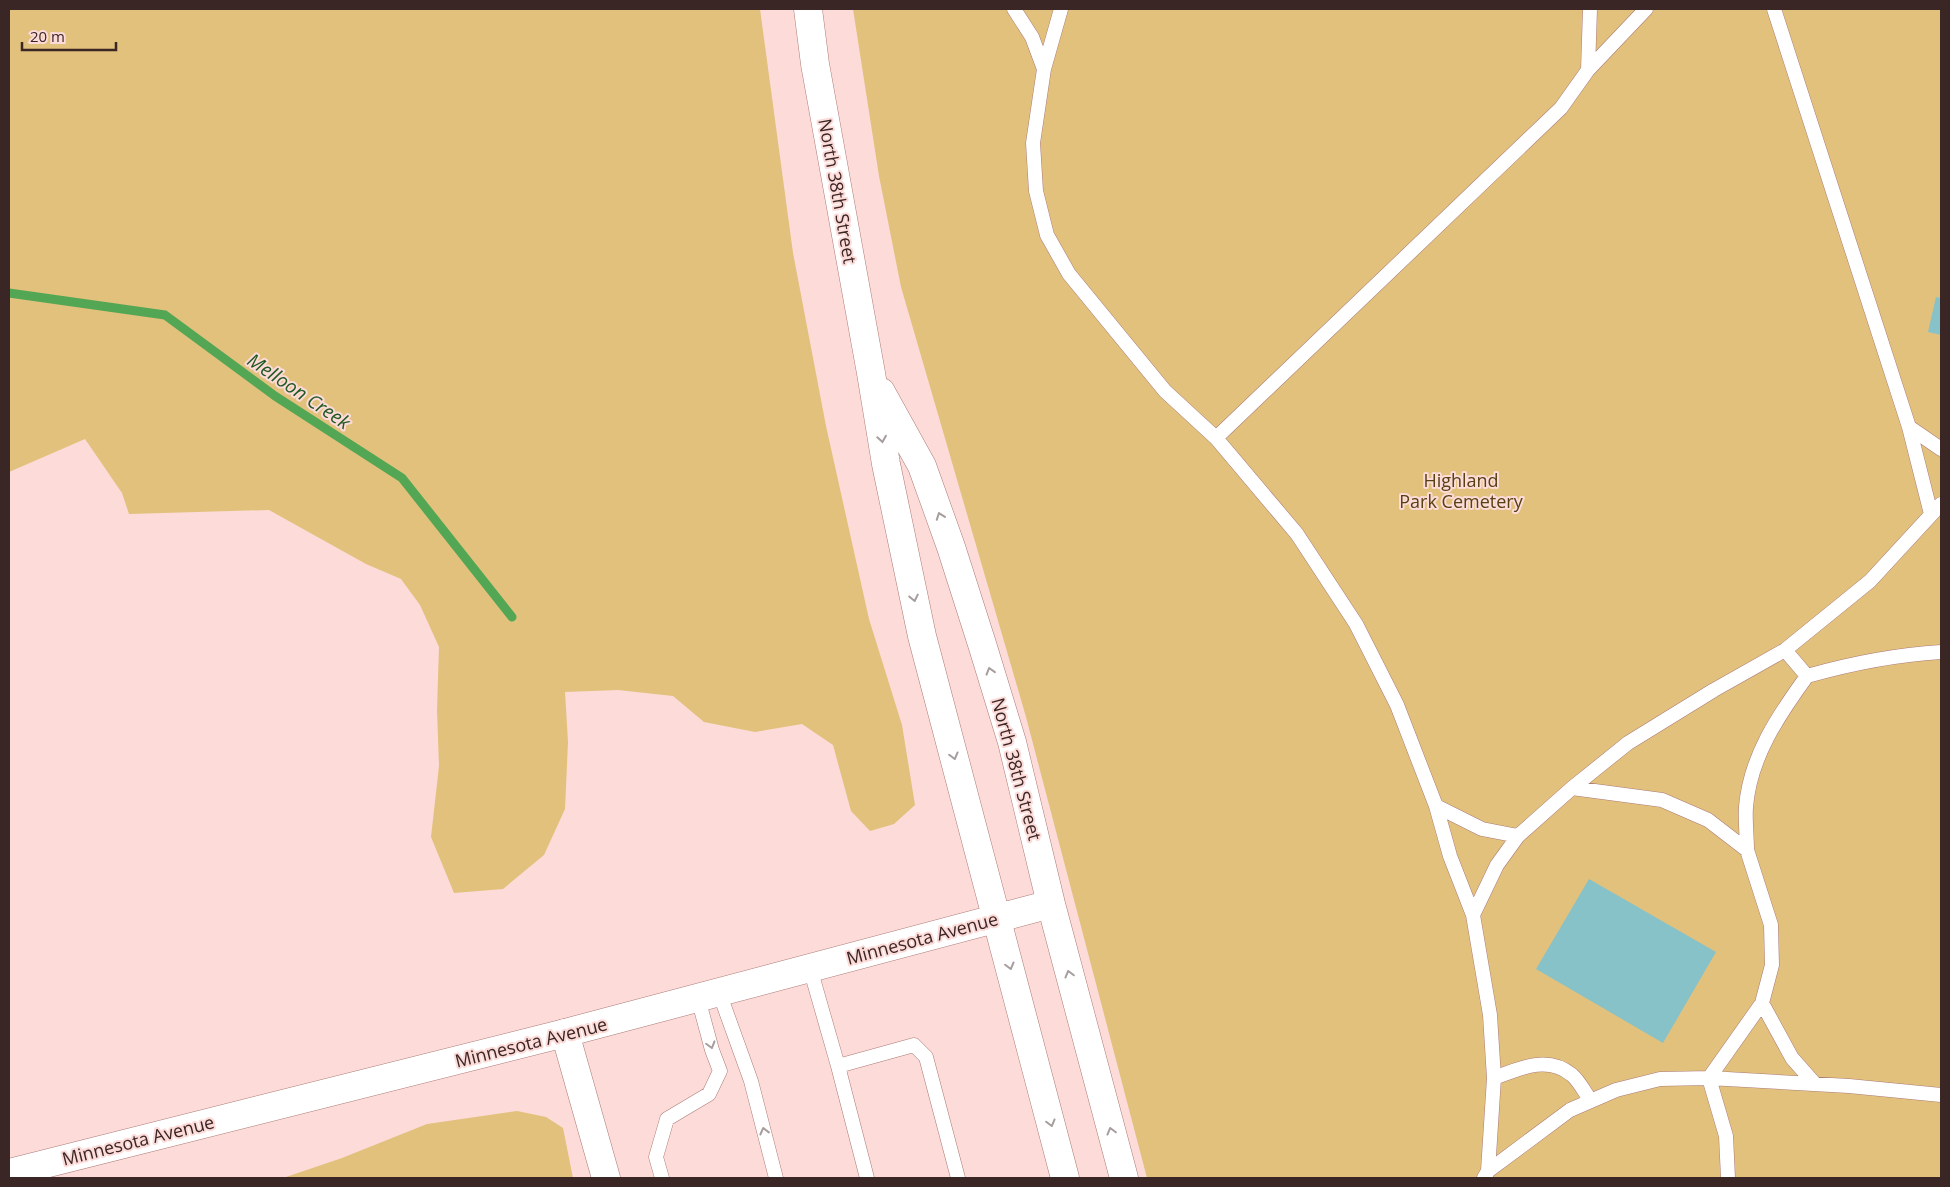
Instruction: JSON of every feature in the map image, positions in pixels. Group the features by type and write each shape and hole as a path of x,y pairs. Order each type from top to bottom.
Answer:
{"main road":[{"name":"North 38th Street","path":"808,9 815,64 886,464 922,636 1065,1178"},
{"name":"North 38th Street","path":"871,374 922,466 951,547 1012,742 1051,904 1124,1178"},
{"name":"Minnesota Avenue","path":"9,1173 565,1034 1051,904"},
{"path":"565,1034 606,1178"}],"lane":[{"path":"1014,9 1032,36 1044,69"},
{"path":"1061,9 1044,69 1033,143 1036,191 1047,235 1069,274 1165,391 1216,438 1297,534 1356,624 1397,705 1436,806 1450,856 1473,915 1490,1015 1494,1078 1486,1174"},
{"path":"1588,70 1590,9"},
{"path":"1216,438 1561,108 1588,70 1646,9"},
{"path":"1774,9 1909,427 1930,514"},
{"path":"1909,427 1941,449"},
{"path":"1473,915 1496,865 1518,836 1572,788 1628,743 1714,690 1785,650 1870,581 1941,504"},
{"path":"1785,650 1807,676"},
{"path":"1709,1078 1762,1003 1772,965 1771,925 1747,850 1746,807 1756,761 1777,717 1807,676 1858,662 1906,654 1941,652"},
{"path":"1572,788 1662,800 1708,820 1747,850"},
{"path":"1436,806 1482,829 1518,836"},
{"path":"810,968 867,1178"},
{"path":"662,1178 656,1157 667,1119 709,1094 720,1071 712,1050 708,995"},
{"path":"708,995 751,1081 776,1178"},
{"path":"1762,1003 1792,1058 1815,1084"},
{"path":"838,1066 914,1045 926,1057 958,1178"},
{"path":"1494,1078 1528,1065 1551,1064 1573,1076 1591,1101"},
{"path":"1709,1078 1726,1136 1728,1178"},
{"path":"1486,1174 1570,1110 1616,1090 1660,1079 1709,1078 1815,1084 1941,1095"}],"green space":[{"path":"9,9 760,9 793,253 826,426 869,619 902,725 915,805 894,824 870,831 851,811 833,745 802,724 755,732 704,722 673,696 618,690 565,692 568,742 565,809 544,855 503,889 454,893 431,837 439,766 437,710 439,647 420,605 401,579 366,564 269,510 129,514 122,493 85,439 9,472"},
{"name":"Highland Park Cemetery","path":"853,9 1941,9 1941,1178 1147,1178 1026,717 901,287 879,176"},
{"path":"517,1111 546,1117 563,1128 573,1178 283,1178 342,1158 427,1124"}],"building":[{"path":"1936,297 1941,298 1941,335 1928,332"},
{"path":"1589,879 1716,952 1663,1043 1536,969"}],"waterway":[{"name":"Melloon Creek","path":"9,293 165,315 275,396 402,478 512,617"}]}
